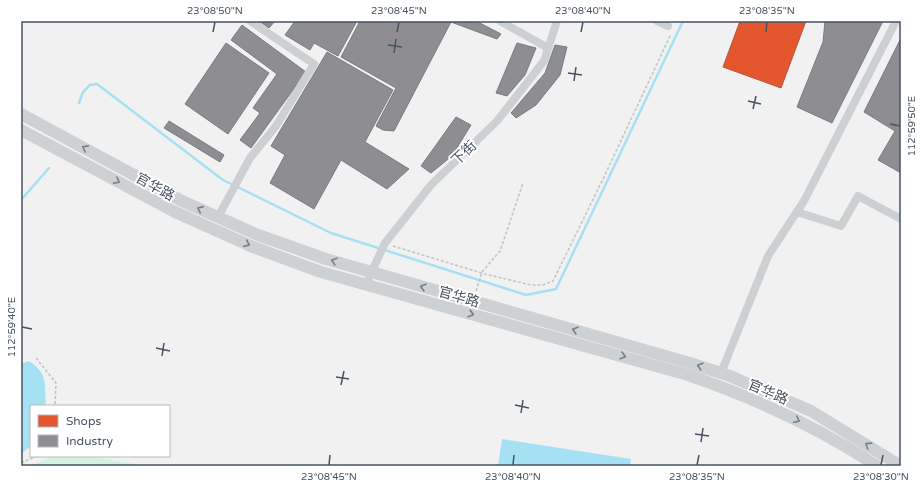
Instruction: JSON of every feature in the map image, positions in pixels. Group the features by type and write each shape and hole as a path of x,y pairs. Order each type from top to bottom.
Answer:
{"main road":[{"name":"官华路","path":"23,115 172,196 258,235 326,259 721,373 811,411 901,466"},
{"name":"官华路","path":"21,130 175,212 253,247 321,272 688,375 725,388 802,422 877,466"}],"street":[{"path":"218,217 250,158 276,126 314,64 250,21"},
{"path":"500,21 548,48"},
{"name":"下街","path":"366,284 384,243 431,185 497,121 544,61 557,21"},
{"path":"657,21 670,28"},
{"path":"721,373 768,256 797,212 896,21"},
{"path":"797,212 841,226 858,196 901,219"}],"path":[{"path":"384,243 531,285 543,285 553,281 604,179 670,28"},
{"path":"473,301 482,272 500,252 523,183"},
{"path":"36,358 56,383 55,405"},
{"path":"21,463 35,457"}],"green space":[{"path":"49,457 94,457 147,466 29,466"}],"water":[{"path":"29,361 43,375 46,405 30,405 30,447 21,454 21,364"},
{"path":"502,439 631,459 630,466 498,466"}],"building: Shops":[{"path":"740,21 806,21 781,88 723,67"}],"building: Industry":[{"path":"259,21 275,21 269,28"},
{"path":"295,21 357,21 338,56 314,43 310,50 285,35"},
{"path":"360,21 476,21 501,34 497,39 451,22 394,131 383,130 376,126 396,88 341,57"},
{"path":"825,21 883,21 832,123 797,107 823,42"},
{"path":"242,25 306,72 251,148 240,140 260,113 253,108 277,74 231,40"},
{"path":"901,38 901,173 878,160 895,131 864,112"},
{"path":"226,43 269,73 228,134 185,104"},
{"path":"517,43 536,48 525,75 507,96 496,93"},
{"path":"555,45 567,47 560,75 536,105 516,118 511,113 545,73"},
{"path":"327,52 393,90 365,142 409,169 387,189 341,160 314,209 270,183 285,155 271,146"},
{"path":"456,117 471,125 452,156 431,173 421,166"},
{"path":"169,121 224,155 220,162 164,128"}],"waterway":[{"path":"79,103 83,92 90,85 97,84 223,180 331,233 526,295 556,289 683,21"},
{"path":"21,200 49,168"}]}
